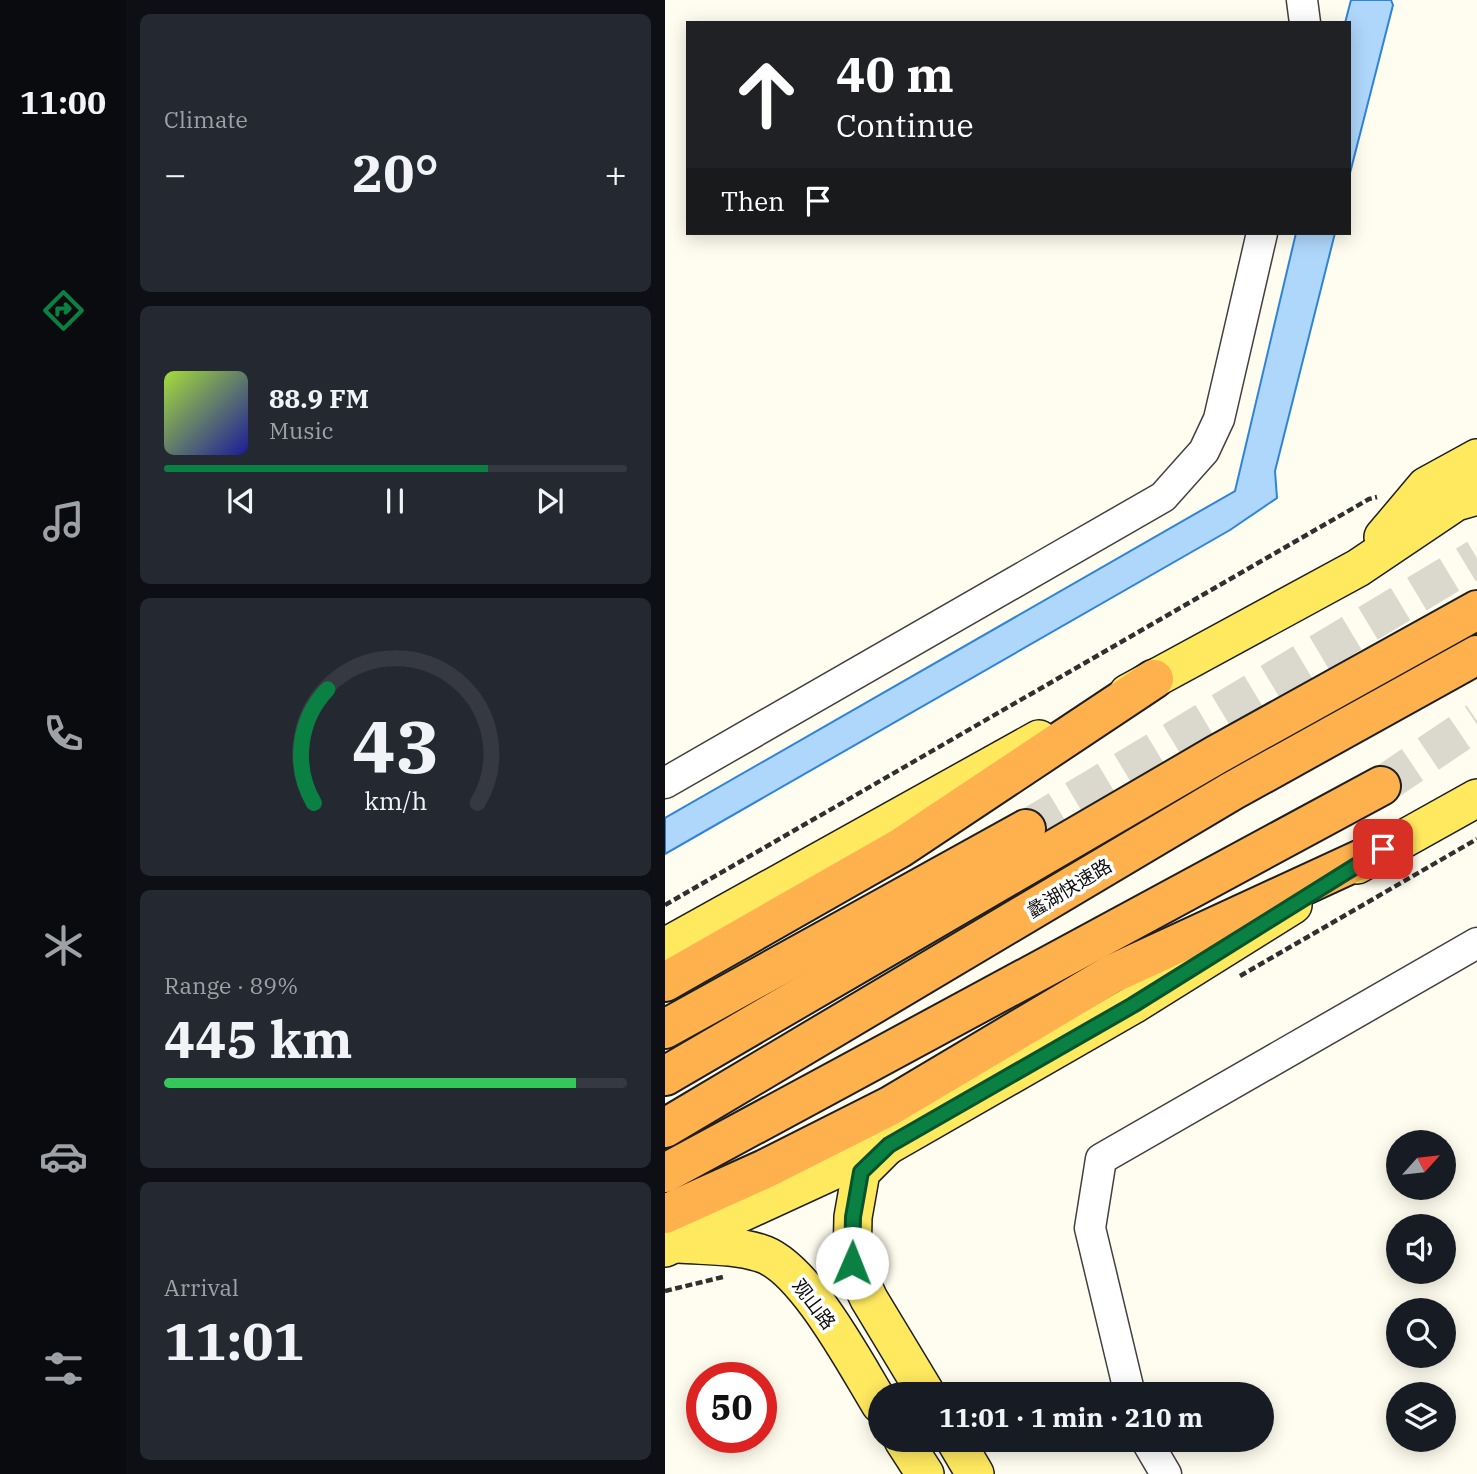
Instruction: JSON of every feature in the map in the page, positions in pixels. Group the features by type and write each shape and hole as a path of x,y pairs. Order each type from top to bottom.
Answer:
{"highway":[{"name":"蠡湖快速路","path":"665,1076 1216,755 1477,610"},
{"name":"蠡湖快速路","path":"665,1128 1232,791 1477,655"},
{"path":"665,982 899,848 1154,680"},
{"path":"665,1173 1381,786"},
{"path":"665,1029 1026,829"},
{"path":"668,1235 765,1169 890,1106 1112,974 1383,849"}],"main road":[{"path":"1358,568 1426,486 1477,458"},
{"path":"665,947 969,775 1154,680 1358,568 1456,502 1477,496"},
{"path":"668,1235 889,1145 1133,1005 1383,849 1477,798"},
{"path":"889,1145 861,1172 853,1217 852,1263 869,1300 919,1382"},
{"name":"观山路","path":"668,1235 762,1253 777,1262 803,1285 868,1385"},
{"path":"911,1452 925,1474"},
{"path":"962,1452 975,1474"}],"street":[{"path":"1302,0 1305,21"},
{"path":"665,783 1163,496 1204,451 1219,419 1262,235"},
{"path":"1127,1382 1090,1228 1101,1159 1477,943"},
{"path":"1153,1452 1165,1474"}],"path":[{"path":"665,905 1357,506 1380,496"}],"water":[{"path":"1351,0 1391,0 1393,5 1351,169 1351,21 1346,21"},
{"path":"1296,235 1334,235 1275,471 1277,498 1230,530 665,854 665,818 1235,491"}],"tunnel":[{"path":"1026,829 1477,558"},
{"path":"1381,786 1477,721"}],"route":[{"path":"852,1263 853,1217 861,1172 889,1145 1133,1005 1383,849"}]}
